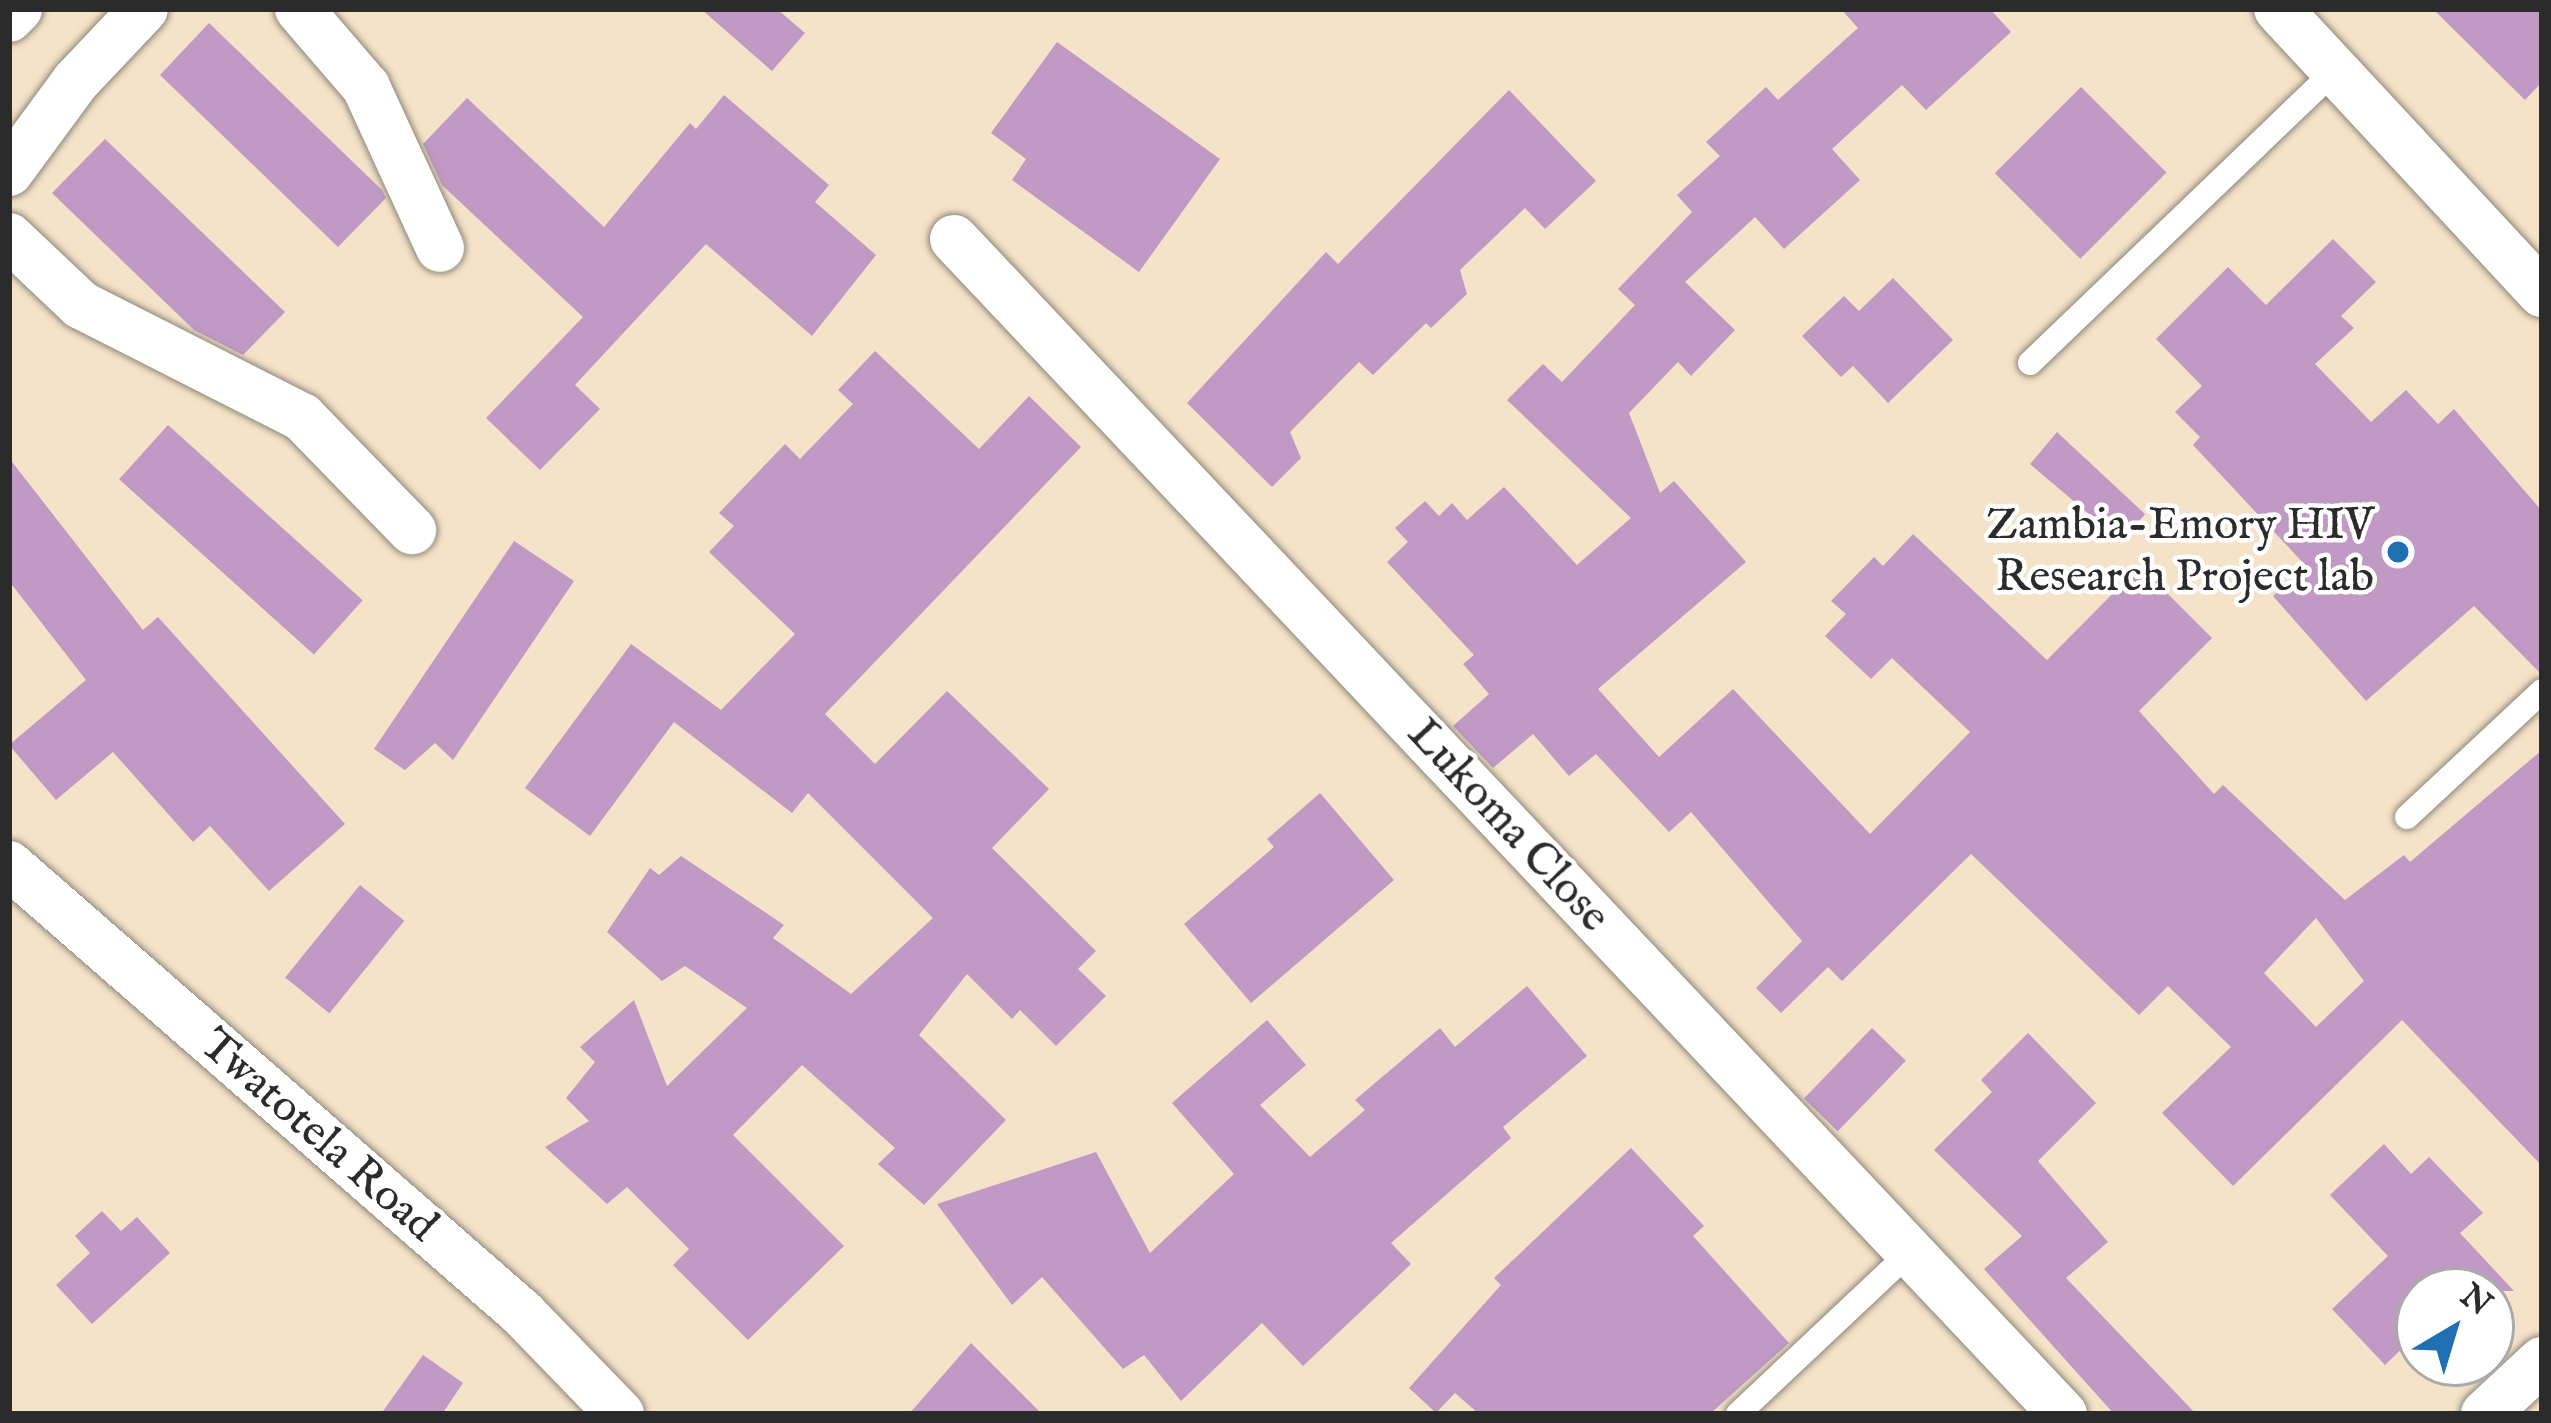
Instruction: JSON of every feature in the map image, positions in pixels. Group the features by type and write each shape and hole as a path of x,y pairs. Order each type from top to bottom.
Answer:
{"street":[{"path":"9,18 18,9"},
{"path":"9,172 75,82 144,9"},
{"path":"299,9 366,87 440,248"},
{"path":"2278,9 2542,292"},
{"path":"9,237 81,305 302,417 412,530"},
{"name":"Lukoma Close","path":"954,239 2063,1414"},
{"name":"Twatotela Road","path":"9,865 522,1313 620,1414"},
{"path":"2485,1414 2542,1361"}],"lane":[{"path":"2030,363 2336,70"},
{"path":"2407,818 2542,691"},
{"path":"1738,1414 1910,1252"}],"building":[{"path":"701,9 777,9 805,33 772,71"},
{"path":"1841,9 1990,9 2011,32 1926,110 1902,85 1832,149 1860,180 1784,249 1755,217 1685,282 1735,330 1691,376 1678,362 1629,413 1660,493 1674,481 1746,562 1598,689 1659,757 1733,689 1870,834 1970,732 1892,658 1871,679 1825,636 1846,614 1831,601 1874,557 1883,566 1913,534 2047,660 2140,566 2212,638 2139,711 2214,794 2223,785 2345,900 2404,855 2410,862 2542,750 2542,1166 2402,1020 2233,1186 2162,1113 2231,1047 2168,986 2139,1015 1971,854 1842,981 1828,967 1781,1013 1756,988 1802,941 1691,812 1669,832 1596,754 1569,776 1533,734 1493,768 1453,726 1489,694 1463,664 1474,655 1387,562 1408,542 1395,528 1425,501 1439,516 1452,503 1467,520 1504,487 1577,565 1631,518 1507,400 1543,364 1562,382 1635,305 1618,289 1692,212 1677,195 1720,156 1706,142 1766,87 1778,100 1858,28","holes":["2316,918 2364,981 2316,1027 2264,973"]},
{"path":"2433,9 2542,9 2542,82 2525,100"},
{"path":"209,23 382,190 386,198 338,247 160,75"},
{"path":"1057,42 1220,159 1139,272 1012,180 1026,159 991,133"},
{"path":"2081,87 2167,173 2080,259 1995,173"},
{"path":"1509,90 1596,181 1545,229 1525,208 1460,270 1467,294 1431,328 1426,323 1373,375 1359,362 1290,432 1301,458 1272,487 1187,403 1326,252 1338,264"},
{"path":"724,95 829,185 815,202 876,255 812,336 706,244 575,385 600,409 540,470 486,418 583,317 442,185 423,144 467,98 604,227 690,123 696,129"},
{"path":"105,139 285,312 243,355 194,330 52,193"},
{"path":"2333,239 2376,282 2341,316 2354,328 2315,364 2371,422 2406,390 2438,424 2454,409 2542,511 2542,675 2474,606 2366,701 2273,596 2306,566 2193,445 2200,437 2175,412 2202,386 2156,339 2228,267 2266,305"},
{"path":"1893,278 1953,340 1888,403 1853,366 1841,377 1802,336 1844,296 1859,311"},
{"path":"875,351 979,449 1029,396 1081,447 825,714 875,764 947,691 1049,789 992,848 1096,951 1078,969 1106,996 1056,1046 1020,1010 1012,1019 967,974 919,1035 1006,1120 924,1205 878,1164 895,1148 802,1065 733,1135 844,1246 748,1340 673,1265 689,1249 627,1187 607,1204 545,1147 589,1121 566,1098 595,1062 580,1047 634,1000 667,1086 747,1008 685,966 662,981 607,932 650,868 659,875 681,856 784,925 773,938 851,994 933,918 808,793 792,813 674,722 590,836 525,788 631,644 721,710 795,634 709,552 734,526 719,513 785,444 800,459 853,404 838,390"},
{"path":"168,425 363,600 314,655 119,479"},
{"path":"2057,432 2145,514 2122,542 2030,464"},
{"path":"9,458 143,630 158,617 345,824 269,891 210,826 193,842 113,752 56,800 9,745 86,680 9,581"},
{"path":"514,541 574,581 453,760 435,743 405,770 374,749"},
{"path":"1320,793 1394,880 1251,1003 1184,924 1274,847 1267,839"},
{"path":"360,885 404,921 329,1013 285,977"},
{"path":"1527,986 1587,1056 1503,1127 1511,1138 1391,1243 1411,1264 1303,1366 1262,1323 1181,1401 1144,1355 1123,1369 1042,1277 1012,1305 937,1204 1096,1152 1150,1253 1234,1174 1172,1103 1267,1020 1306,1065 1260,1105 1310,1157 1365,1110 1355,1100 1440,1028 1455,1047"},
{"path":"1872,1028 1906,1061 1838,1131 1804,1098"},
{"path":"2028,1033 2096,1103 2038,1161 2108,1242 2066,1278 2196,1414 2114,1414 1984,1269 2022,1236 1934,1150 1992,1092 1981,1080"},
{"path":"2384,1144 2411,1174 2429,1157 2483,1213 2460,1233 2492,1267 2395,1267 2395,1355 2385,1365 2332,1309 2388,1256 2330,1195"},
{"path":"1631,1148 1704,1226 1693,1236 1789,1343 1710,1414 1479,1414 1455,1393 1436,1413 1409,1388 1501,1285 1494,1278"},
{"path":"102,1211 121,1231 137,1217 170,1253 92,1324 56,1285 90,1253 75,1236"},
{"path":"971,1343 1042,1414 909,1414"},
{"path":"423,1355 463,1383 442,1414 381,1414"}],"place":[{"name":"Zambia-Emory HIV Research Project lab","path":"2398,552"}]}
